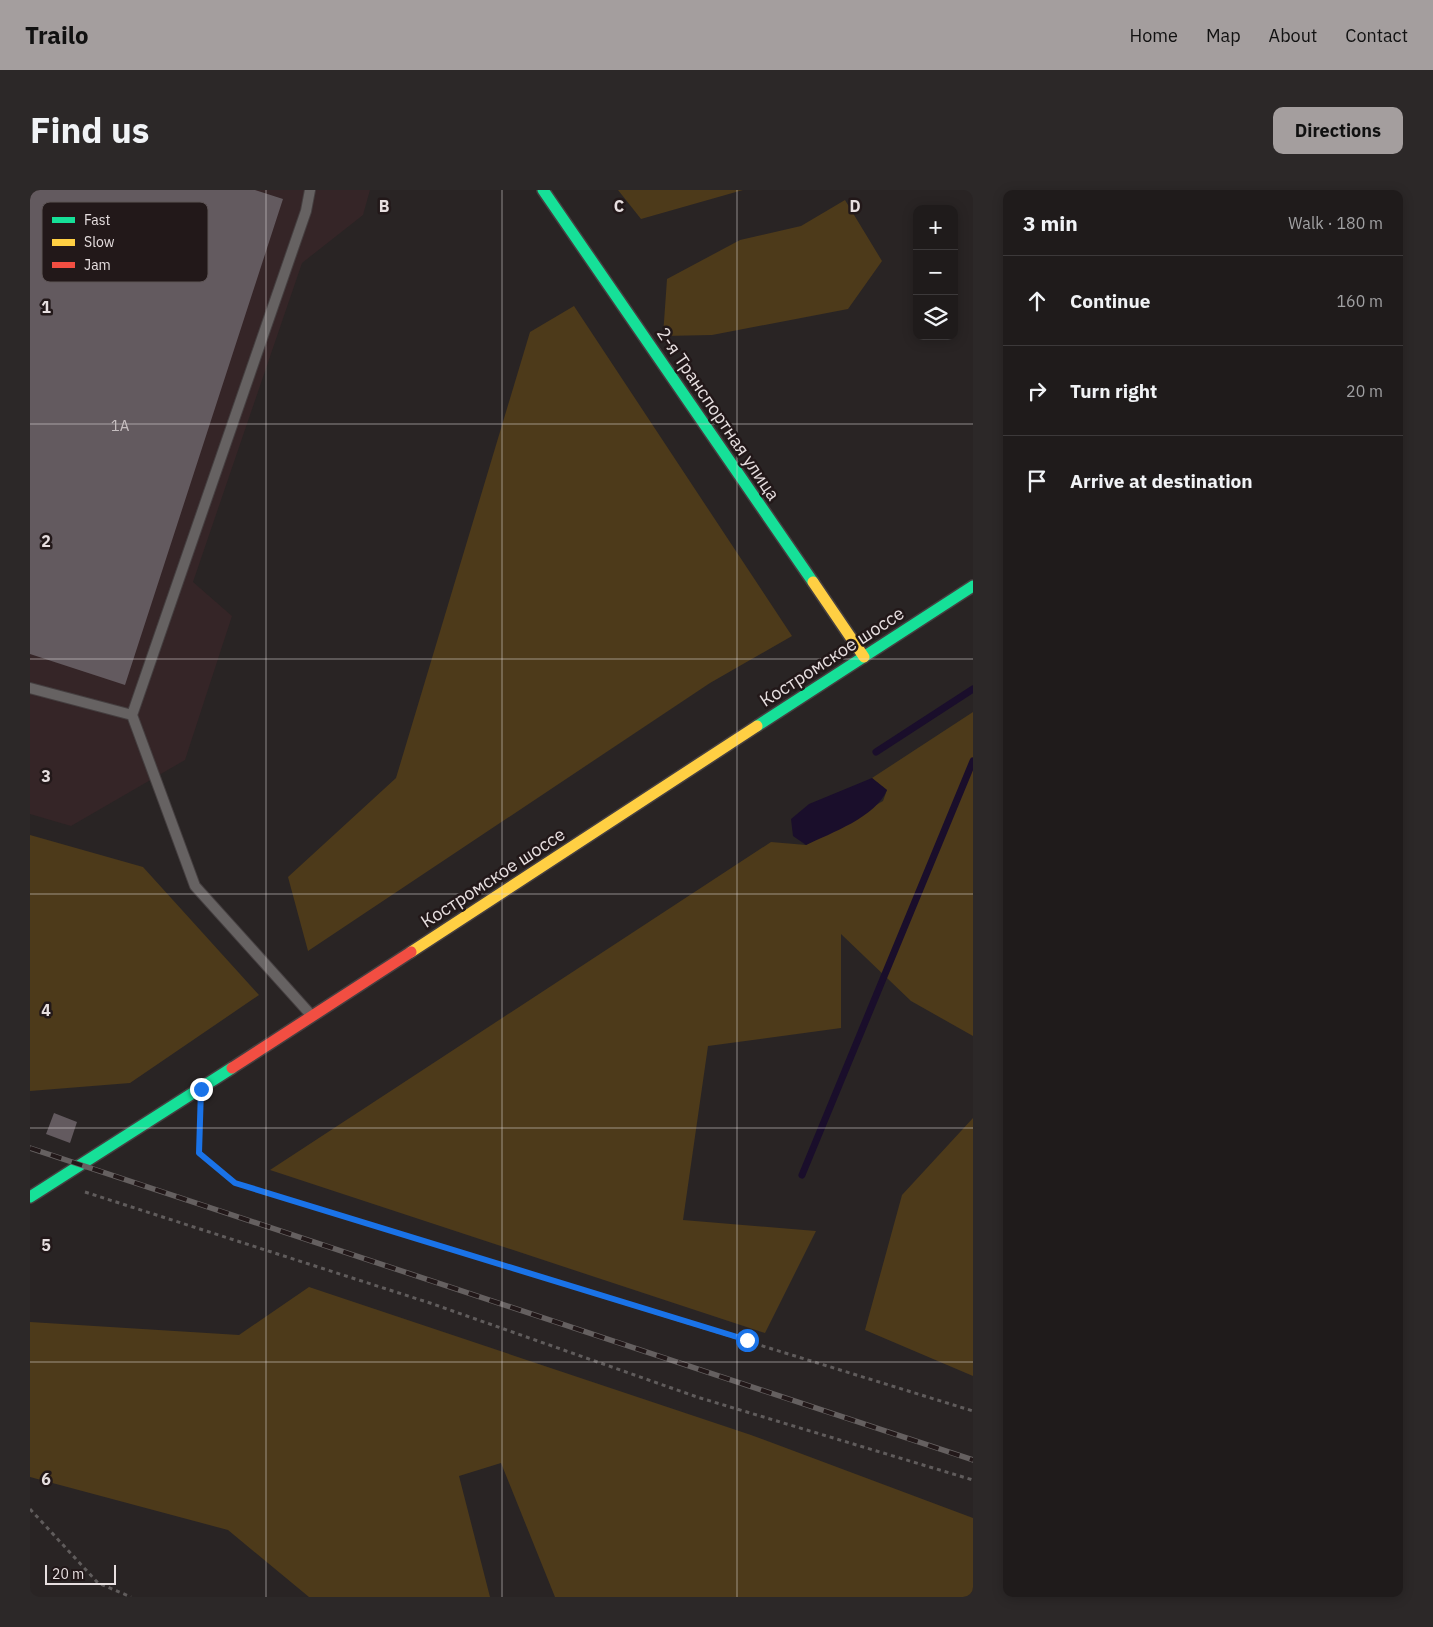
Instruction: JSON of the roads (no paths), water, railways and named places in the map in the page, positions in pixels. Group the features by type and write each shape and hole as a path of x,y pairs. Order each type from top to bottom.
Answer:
{"main road":[{"name":"2-я Транспортная улица","path":"543,190 864,657"},
{"name":"Костромское шоссе","path":"30,1197 201,1089 973,586"}],"lane":[{"path":"310,190 306,211 132,715 195,886 313,1016"},
{"path":"30,688 132,715"}],"waterway":[{"path":"876,752 973,689"},
{"path":"802,1175 973,761"}],"railway":[{"path":"30,1148 973,1460"}]}
